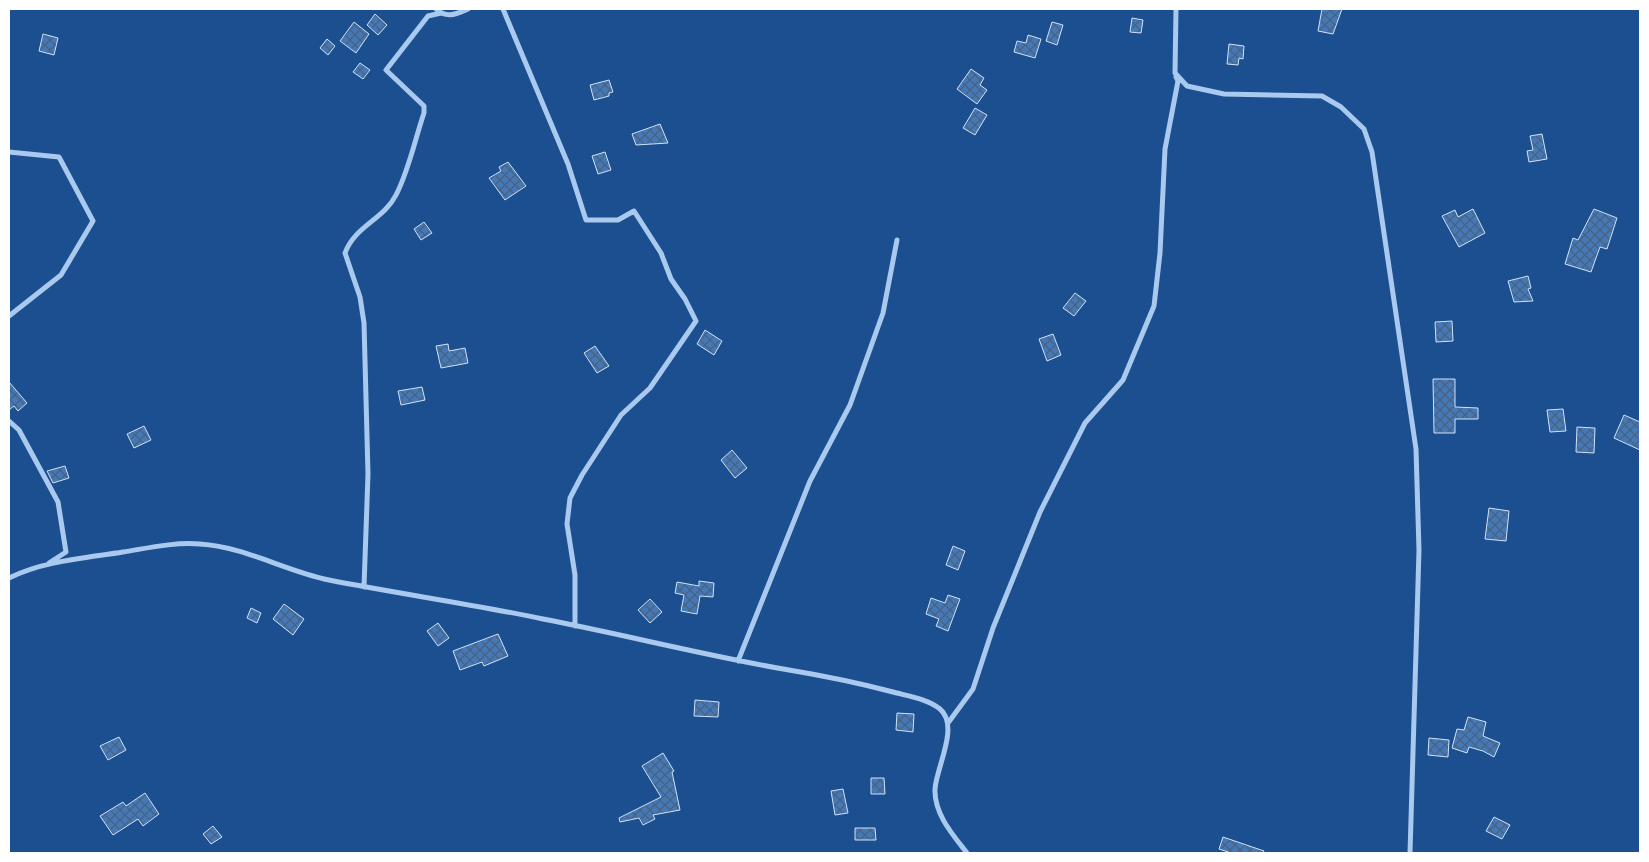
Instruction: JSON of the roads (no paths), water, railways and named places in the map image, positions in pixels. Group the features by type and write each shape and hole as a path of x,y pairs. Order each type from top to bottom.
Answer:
{"street":[{"path":"436,9 441,13 451,16 468,9"},
{"path":"503,9 568,164 586,220 618,220 634,211 661,253 671,279 685,299 696,321 650,388 622,415 582,475 570,498 567,524 576,575 575,626"},
{"path":"948,723 973,689 993,628 1040,512 1085,423 1123,380 1154,306 1160,253 1165,148 1178,81 1174,73 1176,9"},
{"path":"364,587 368,474 364,323 360,297 345,253 357,233 387,208 396,195 424,113 424,106 386,70 428,16 441,13"},
{"path":"1174,73 1187,86 1224,94 1322,96 1341,106 1364,129 1372,152 1416,450 1419,550 1410,853"},
{"path":"9,152 59,158 93,221 61,274 9,316"},
{"path":"738,661 810,481 850,405 883,313 897,240"},
{"path":"9,421 19,430 58,502 66,552 48,564"},
{"path":"9,578 48,564 170,545 200,544 250,553 324,579 575,626 738,661 838,678 904,695 926,702 942,710 948,723 947,738 935,790 942,817 966,853"}]}
